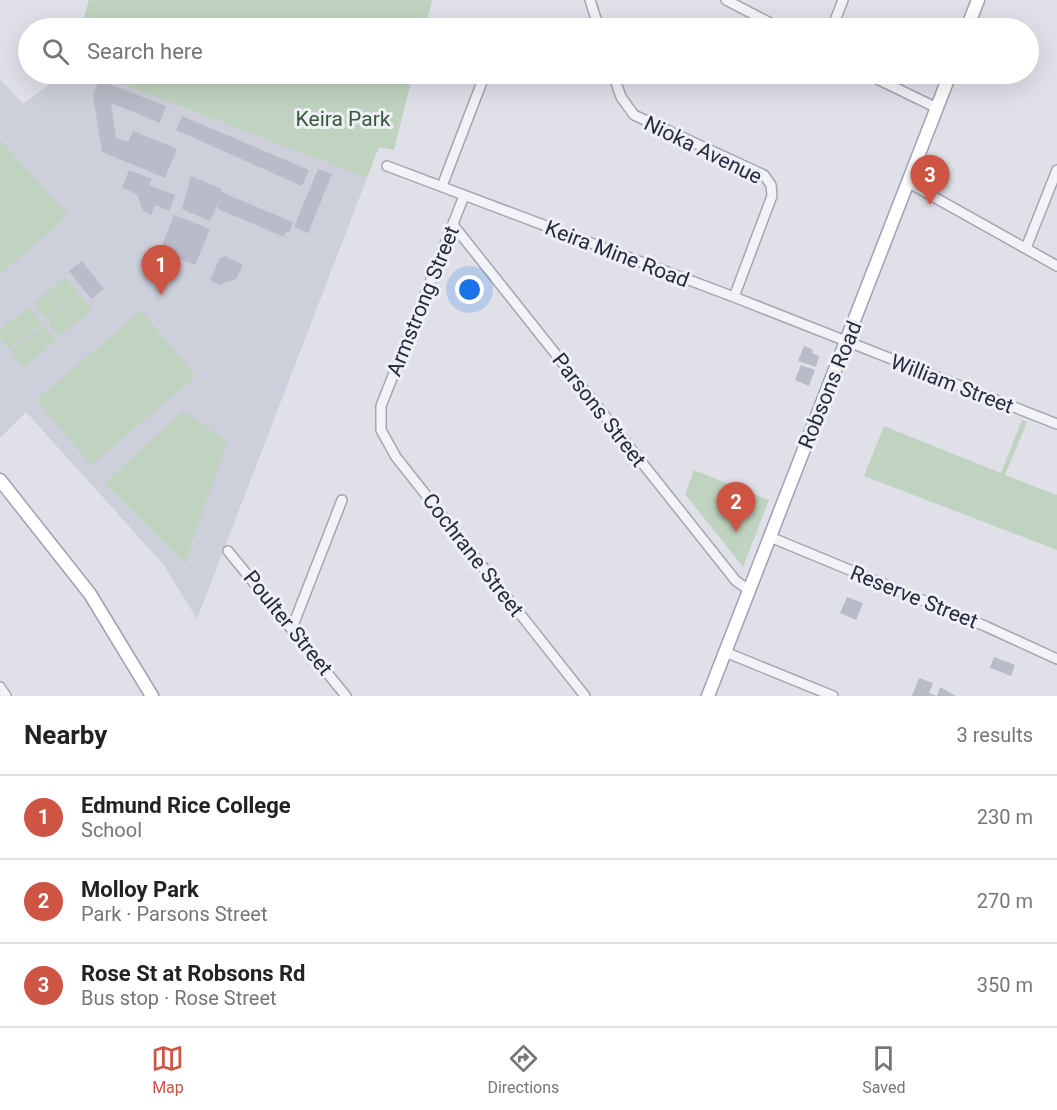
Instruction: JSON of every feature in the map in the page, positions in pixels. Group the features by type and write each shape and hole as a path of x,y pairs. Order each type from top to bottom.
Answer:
{"main road":[{"path":"971,18 978,0"},
{"name":"Robsons Road","path":"708,696 946,84"},
{"path":"0,480 90,594 152,696"}],"street":[{"path":"590,0 596,18"},
{"path":"726,0 761,18"},
{"path":"836,18 843,0"},
{"path":"442,186 481,84"},
{"name":"Nioka Avenue","path":"616,84 621,97 634,115 764,175 771,185 772,196 734,297"},
{"path":"888,84 937,108"},
{"name":"Keira Mine Road","path":"387,166 734,297 847,343"},
{"path":"1026,248 1057,170"},
{"path":"909,183 1057,266"},
{"name":"Armstrong Street","path":"381,406 464,196"},
{"name":"Parsons Street","path":"454,226 728,572 749,590"},
{"name":"William Street","path":"847,343 1057,424"},
{"name":"Cochrane Street","path":"381,406 381,430 396,457 585,696"},
{"path":"292,628 342,500"},
{"name":"Reserve Street","path":"770,537 985,626 1057,659"},
{"name":"Poulter Street","path":"228,551 346,696"},
{"path":"725,652 833,696"},
{"path":"0,687 6,696"}],"shaded area":[{"path":"0,79 23,104 50,84 122,84 367,178 197,619 163,564 26,412 0,438"}],"green space":[{"path":"89,0 432,0 428,18 84,18"},
{"name":"Keira Park","path":"122,84 410,84 394,150 379,147 367,178"},
{"path":"0,140 68,215 0,275"},
{"path":"65,277 78,293 45,319 33,303"},
{"path":"79,294 92,310 59,336 47,320"},
{"path":"29,307 42,323 8,349 0,338 0,330"},
{"path":"141,311 196,376 91,465 36,400"},
{"path":"43,325 56,341 23,367 10,351"},
{"path":"183,411 227,441 185,563 105,483"},
{"path":"1022,420 1027,422 1005,475 1057,495 1057,550 864,476 884,426 1001,473"},
{"path":"694,470 769,500 743,567 685,494"}],"building":[{"path":"97,84 109,84 166,106 160,123 111,103 116,138 128,142 133,131 177,149 165,178 102,152 93,95"},
{"path":"182,116 309,170 302,186 176,130"},
{"path":"318,169 332,174 308,233 294,227"},
{"path":"129,170 152,179 149,185 175,195 169,211 155,205 151,215 143,211 137,194 122,188"},
{"path":"191,176 222,189 221,192 293,222 289,233 286,232 284,237 218,209 217,205 210,221 182,209"},
{"path":"174,215 210,229 195,265 160,251"},
{"path":"225,256 243,265 236,279 219,285 210,280 220,258"},
{"path":"82,261 104,289 91,299 69,271"},
{"path":"804,346 819,356 816,367 798,361"},
{"path":"801,365 815,370 809,386 795,380"},
{"path":"847,597 863,603 856,620 840,613"},
{"path":"994,657 1015,665 1011,676 990,668"},
{"path":"919,678 933,683 929,693 937,696 912,696"},
{"path":"940,687 956,696 937,696"}],"place":[{"name":"Rose St at Robsons Rd","path":"930,205"},
{"name":"Edmund Rice College","path":"161,295"},
{"name":"Molloy Park","path":"736,532"}]}
